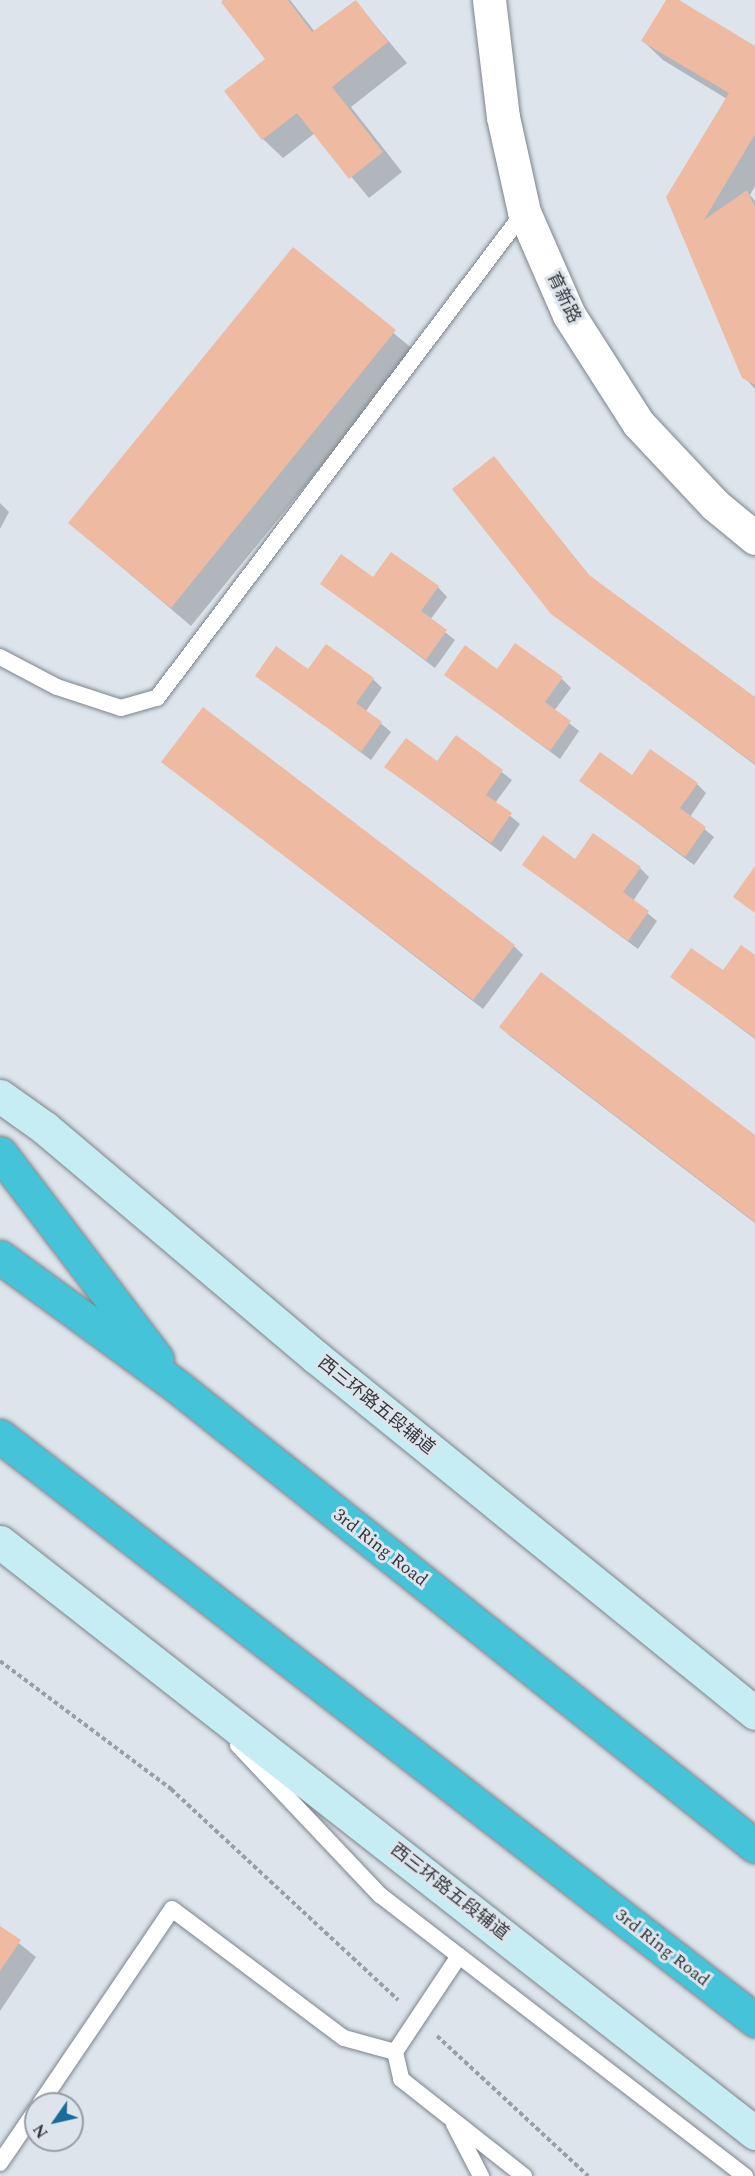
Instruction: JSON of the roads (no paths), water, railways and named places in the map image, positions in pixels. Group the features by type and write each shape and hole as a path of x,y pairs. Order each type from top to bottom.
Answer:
{"highway":[{"path":"0,1153 178,1387"},
{"name":"3rd Ring Road","path":"0,1257 178,1387 755,1846"},
{"name":"3rd Ring Road","path":"0,1436 67,1485 755,2020"},
{"path":"0,1448 67,1485"}],"main road":[{"name":"西三环路五段辅道","path":"0,1096 45,1128 316,1358 755,1713"},
{"name":"西三环路五段辅道","path":"0,1542 168,1670 755,2133"}],"street":[{"name":"育新路","path":"489,0 503,117 524,212 569,315 638,423 715,505 755,538"}],"lane":[{"path":"0,657 57,687 121,708 157,698 524,212"},
{"path":"168,1670 380,1895 745,2176"},
{"path":"48,2092 172,1909 344,2038 395,2052"},
{"path":"459,1956 395,2052 401,2079 524,2176"},
{"path":"451,2118 481,2176"},
{"path":"0,2163 24,2128"}]}
